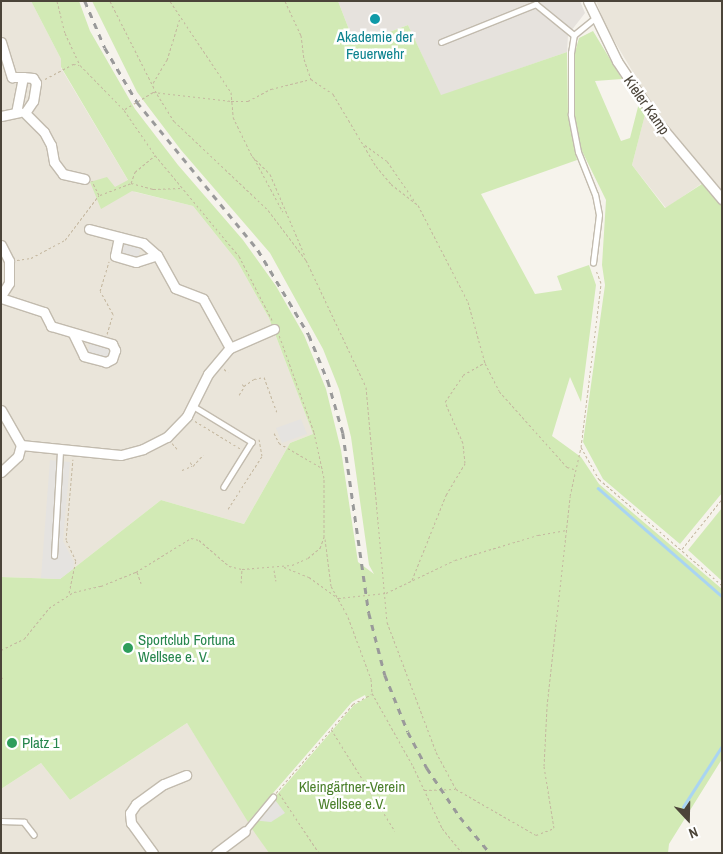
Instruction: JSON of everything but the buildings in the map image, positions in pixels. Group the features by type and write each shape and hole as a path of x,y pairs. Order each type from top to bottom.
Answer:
{"street":[{"name":"Kieler Kamp","path":"588,1 617,61 660,124 722,198"},
{"path":"1,42 12,77 33,78 36,83 33,101 21,113 1,116"},
{"path":"21,113 23,78"},
{"path":"21,113 44,132 51,145 54,162 63,174 84,179"},
{"path":"90,229 143,243 157,255 175,288 203,299 230,348"},
{"path":"119,237 115,256 136,262 157,255"},
{"path":"1,245 9,261 10,283 1,297 44,312 50,326 112,344 115,350 112,359 106,362 84,356 73,333"},
{"path":"21,445 73,453 121,455 143,449 167,436 187,416 208,374 230,348 274,327"},
{"path":"1,410 21,445 18,456 1,472"},
{"path":"153,853 131,823 130,814 136,804 164,784 186,775"},
{"path":"216,853 245,831"}],"lane":[{"path":"441,42 536,4 574,35"},
{"path":"594,263 599,214 595,195 578,152 571,115 574,35 595,18"},
{"path":"193,406 252,442 224,487"},
{"path":"54,556 60,451"},
{"path":"245,831 273,797"},
{"path":"1,821 24,822 34,835"}],"path":[{"path":"57,1 65,33 80,65 124,110 155,155 239,256 274,327 314,432 322,468 324,537 331,586 365,661 372,693 442,828 462,853"},
{"path":"110,1 157,94 174,121 268,210 306,260"},
{"path":"170,1 230,92 234,118 252,156 287,218"},
{"path":"285,1 301,35 304,59 311,79 333,94 364,145 391,184 418,205"},
{"path":"153,84 167,60 180,17"},
{"path":"36,83 73,64 80,65"},
{"path":"124,110 146,94 231,102 248,100 271,89 311,79"},
{"path":"364,145 387,161 418,205 468,302 485,363 499,391 567,467 574,469"},
{"path":"131,183 135,172 155,155"},
{"path":"252,156 270,174 287,218 366,387 386,593 387,622 436,752 456,788 526,832 536,835 554,828 544,766 574,469 581,447 601,283 594,263"},
{"path":"84,179 93,181 99,195"},
{"path":"9,261 31,258 65,240 99,195 131,183 153,189 182,188"},
{"path":"104,342 113,314 100,291 110,258"},
{"path":"412,582 446,496 465,463 464,443 445,402 463,375 485,363"},
{"path":"239,395 244,386 254,379 264,377 277,412"},
{"path":"187,416 246,452"},
{"path":"274,433 278,443 322,468"},
{"path":"228,509 262,456 259,439"},
{"path":"581,447 599,479 722,585"},
{"path":"69,595 76,561 66,540 73,453"},
{"path":"182,470 193,466 203,455"},
{"path":"190,462 193,466"},
{"path":"682,550 722,499"},
{"path":"284,566 309,576 338,598 386,593 454,560 538,536 568,530"},
{"path":"1,650 24,639 49,608 69,595 136,572 191,538 199,540 229,566 242,569 274,569 308,558 320,548 324,537"},
{"path":"241,583 242,569"},
{"path":"274,569 276,581"},
{"path":"136,572 141,583"},
{"path":"1,676 3,680"},
{"path":"273,797 353,704 372,693"},
{"path":"331,729 395,831"},
{"path":"423,790 456,788"},
{"path":"277,792 319,853"}],"shaded area":[{"path":"1,1 31,1 61,59 61,68 135,192 193,206 237,261 269,318 313,434 290,443 244,524 161,500 60,579 1,577"},
{"path":"338,1 580,1 585,13 568,35 567,52 441,96 408,25 355,45"},
{"path":"596,1 722,1 722,206 701,184 666,208 632,165 649,99 606,27"},
{"path":"124,242 141,247 138,259 120,253"},
{"path":"91,340 111,345 108,358 87,353"},
{"path":"301,419 307,434 282,443 276,428"},
{"path":"50,460 70,462 63,541 74,562 73,569 60,579 41,578"},
{"path":"187,723 269,853 1,853 1,789 41,763 70,800"},
{"path":"272,796 285,813 271,822 251,820"}],"green space":[{"name":"Kleingärtner-Verein Wellsee e.V.","path":"31,1 79,1 90,31 135,109 178,165 243,240 276,286 304,335 326,389 341,450 358,562 374,574 369,565 351,437 339,389 323,349 270,253 181,150 137,92 92,1 338,1 355,45 408,25 441,95 567,52 568,115 577,160 481,194 535,294 562,290 557,276 589,265 596,285 581,402 570,377 552,436 581,457 599,484 722,589 722,759 669,844 668,853 269,853 250,826 354,705 366,698 365,695 352,702 248,822 187,723 70,800 41,763 1,789 1,577 60,579 161,500 244,524 290,443 313,434 269,318 237,261 193,206 132,191 101,209 90,182 107,177 115,187 128,180 61,67 61,59"},
{"path":"593,31 622,79 595,81 621,141 630,138 639,103 646,111 632,165 665,208 702,184 722,206 722,493 680,544 603,479 583,442 605,285 602,265 606,200 581,149 574,114 575,52 579,38"},
{"path":"722,508 722,581 688,550"}],"waterway":[{"path":"598,488 722,596"},
{"path":"683,807 722,746"}],"railway":[{"path":"85,1 105,48 137,102 258,250 309,335 328,381 343,433 369,613 385,675 408,732 427,768 460,817 490,853"}],"place":[{"name":"Akademie der Feuerwehr","path":"375,19"},
{"name":"Sportclub Fortuna Wellsee e. V.","path":"128,648"},
{"name":"Platz 1","path":"12,743"}]}
